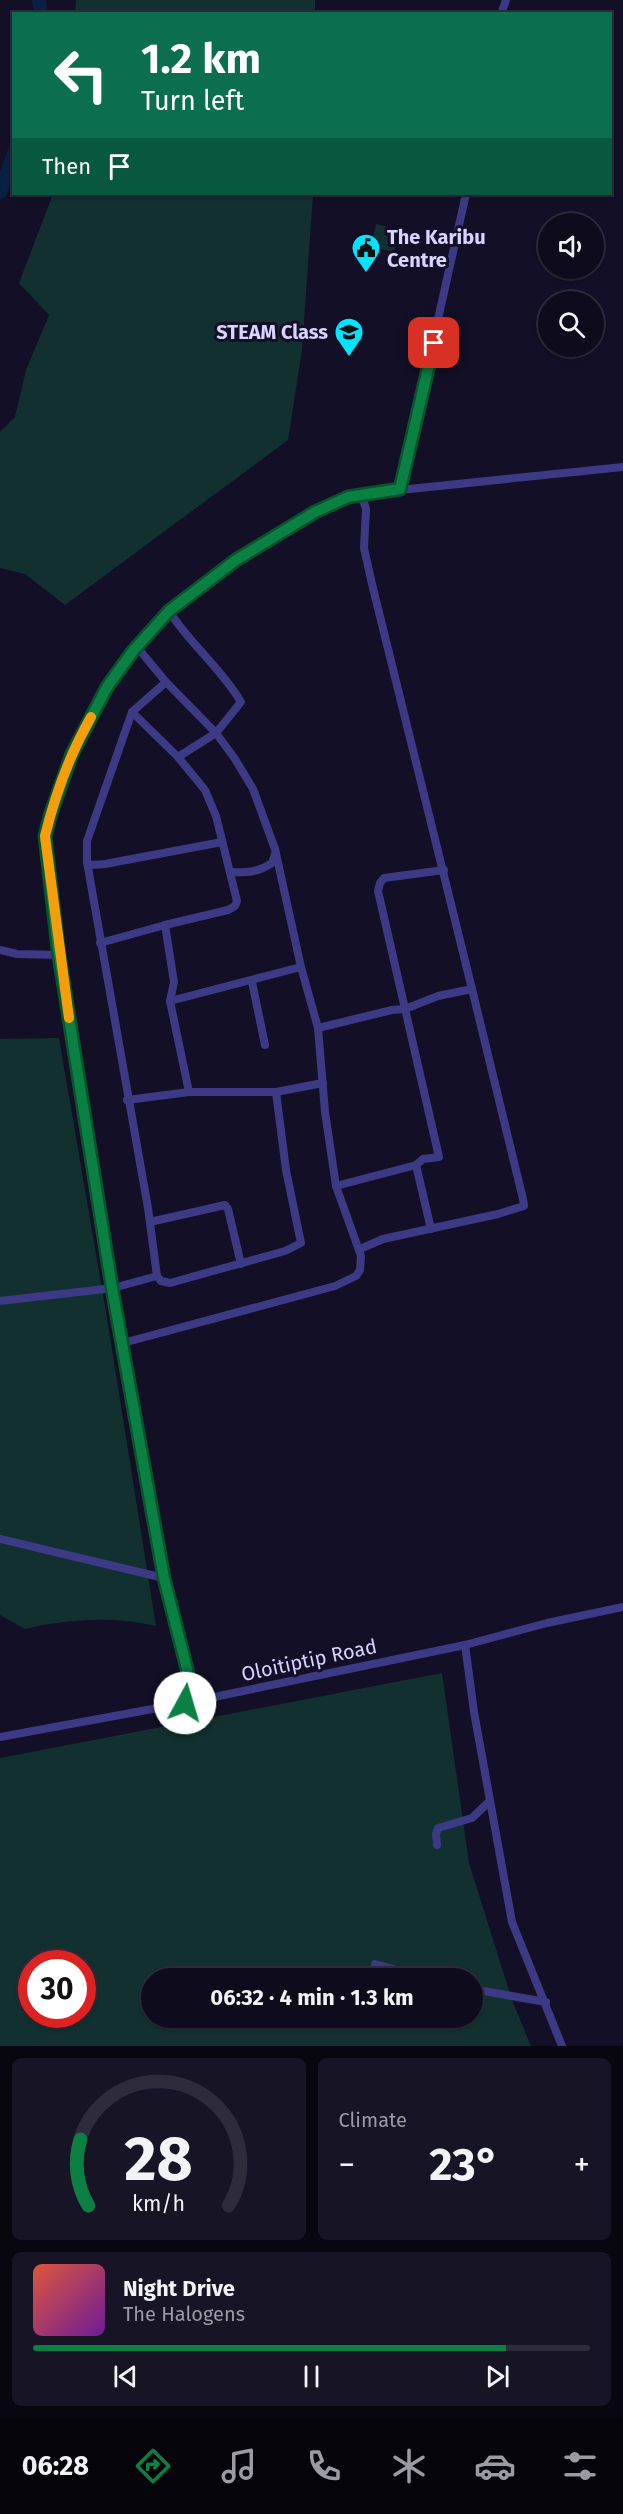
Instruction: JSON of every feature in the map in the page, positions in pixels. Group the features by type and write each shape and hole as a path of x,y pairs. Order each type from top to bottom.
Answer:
{"street":[{"path":"400,489 466,195"},
{"path":"185,1703 189,1685 187,1669 164,1578 112,1288 60,955 45,836 51,813 72,754 107,687 137,647 169,611 236,560 298,521 333,503 361,494 623,467"},
{"path":"360,1249 372,1242 524,1206 444,870 372,584 364,548 366,509 361,494"},
{"path":"169,611 188,638 227,680 241,702 216,733 178,757"},
{"path":"123,1343 350,1280 360,1270 360,1249 336,1186 325,1112 318,1028 301,967 275,849 247,776 216,733 166,682 137,647"},
{"path":"166,682 132,712 87,842 87,862 100,943 150,1222 157,1276 161,1281 170,1283 241,1264 285,1251 301,1243 286,1170 276,1092"},
{"path":"100,943 228,910 235,906 237,901 216,816 205,790 178,757 132,712"},
{"path":"87,862 90,865 105,864 222,842"},
{"path":"231,872 244,873 266,868 274,861 275,849"},
{"path":"336,1186 439,1157 378,891 384,878 444,870"},
{"path":"165,925 174,982 170,1001 189,1092"},
{"path":"0,950 17,954 60,955"},
{"path":"170,1001 301,967"},
{"path":"252,981 265,1045"},
{"path":"318,1028 405,1009 438,996 472,989"},
{"path":"127,1100 189,1092 276,1092 323,1083"},
{"path":"416,1165 431,1229"},
{"path":"150,1222 225,1205 228,1209 241,1264"},
{"path":"0,1301 112,1288 157,1276"},
{"path":"0,1539 164,1578"},
{"name":"Oloitiptip Road","path":"0,1737 185,1703 465,1645 547,1623 623,1607"},
{"path":"465,1645 512,1922 562,2046"},
{"path":"437,1845 438,1828 472,1818 490,1801"},
{"path":"375,1964 390,1968"},
{"path":"483,1991 546,2002"}],"green space":[{"path":"76,0 315,0 315,12 75,12"},
{"path":"53,195 313,195 302,350 288,440 65,605 25,574 0,568 0,432 15,417 26,370 49,315 19,283"},
{"path":"376,224 399,230 394,252 371,247"},
{"path":"59,1038 156,1626 123,1621 90,1620 25,1629 0,1615 0,1039"},
{"path":"442,1673 469,1863 512,2000 531,2046 0,2046 0,1758"}],"waterway":[{"path":"39,0 41,12"},
{"path":"0,192 12,159"}],"slow traffic":[{"path":"69,1018 58,949 45,836 72,754 91,717"}],"place":[{"name":"The Karibu Centre","path":"366,274"},
{"name":"STEAM Class","path":"349,358"}],"route":[{"path":"185,1703 189,1685 187,1669 164,1578 112,1288 58,949 45,836 72,754 107,687 133,651 169,611 236,560 315,512 348,497 400,489 434,343"}]}
